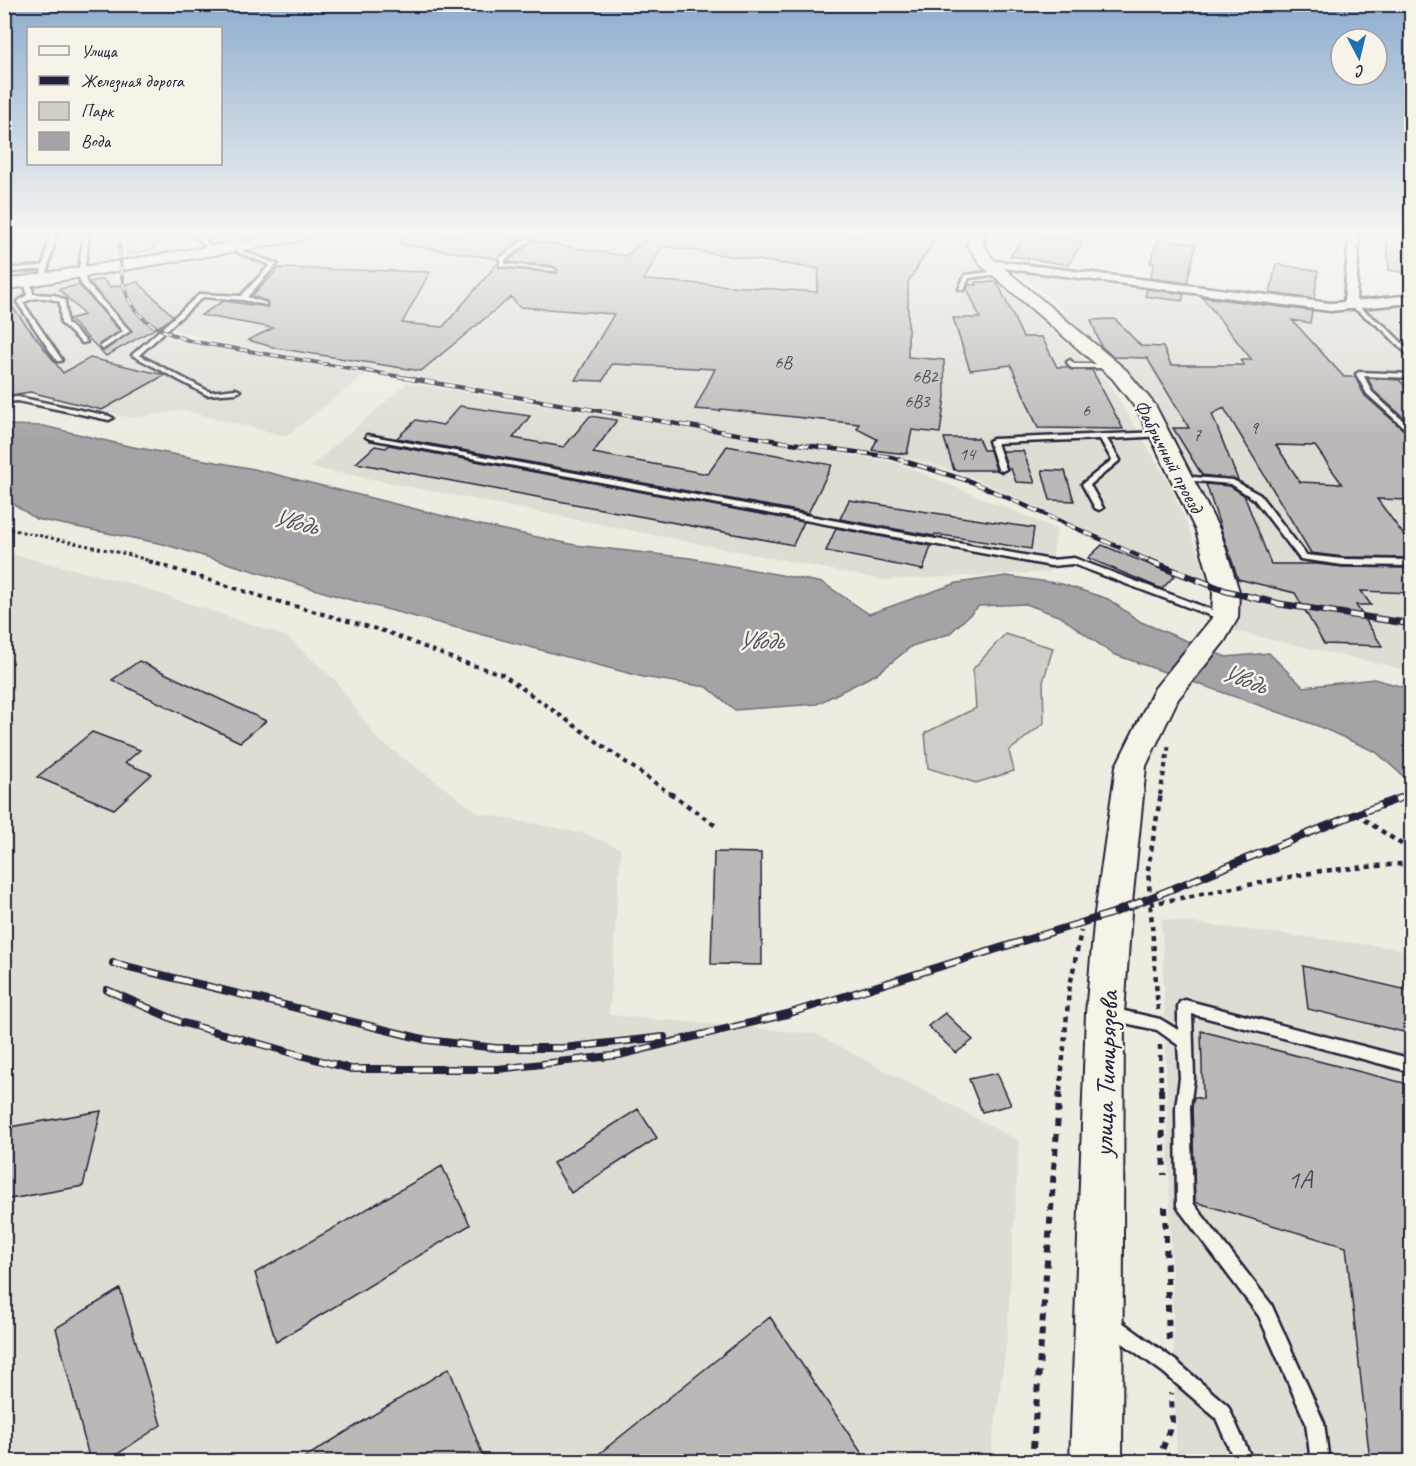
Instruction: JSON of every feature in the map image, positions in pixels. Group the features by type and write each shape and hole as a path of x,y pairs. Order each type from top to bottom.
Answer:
{"main road":[{"name":"Фабричный проезд","path":"1035,303 1127,383 1141,400 1161,434 1208,531 1223,575 1226,591 1220,627"},
{"name":"улица Тимирязева","path":"1096,1461 1105,1013 1113,913 1131,766 1165,695 1220,627"}],"street":[{"path":"1299,303 1330,307 1348,303"}],"lane":[{"path":"21,303 59,360"},
{"path":"63,303 64,323 84,342"},
{"path":"102,303 128,331 103,347"},
{"path":"194,303 135,355 209,394 236,391"},
{"path":"1351,303 1384,328 1412,357"},
{"path":"1070,362 1072,366 1109,366"},
{"path":"1412,376 1359,374 1369,393 1412,433"},
{"path":"4,400 18,399 109,418"},
{"path":"1002,469 993,441 1161,434"},
{"path":"370,437 1052,563 1074,561 1220,627"},
{"path":"1099,508 1086,484 1116,460 1102,437"},
{"path":"1183,478 1233,482 1257,497 1303,557 1343,562 1412,563"},
{"path":"1320,1461 1315,1423 1265,1310 1185,1206 1183,1107 1187,1078 1185,1006 1412,1066"},
{"path":"1105,1013 1160,1025 1185,1042"},
{"path":"1099,1315 1170,1367 1222,1412 1245,1461"}],"path":[{"path":"4,528 131,555 266,598 387,632 459,661 502,674 716,826"},
{"path":"1164,1179 1160,1025 1148,869 1171,735"},
{"path":"1356,814 1412,851"},
{"path":"1150,904 1321,871 1412,863"},
{"path":"1032,1461 1051,1187 1069,992 1083,923"},
{"path":"1158,1461 1172,1422 1165,1202"}],"shaded area":[{"path":"5,303 130,303 138,316 154,331 167,338 366,374 286,436 183,410 131,418 28,392 5,410"},
{"path":"140,303 1022,303 1109,383 1170,485 1212,585 1171,569 968,475 913,459 787,440 217,342 175,329 150,314"},
{"path":"1056,303 1297,303 1332,308 1377,303 1411,303 1411,671 1233,631 1237,607 1148,405 1053,316 1068,313"},
{"path":"407,383 894,462 1057,529 1050,572 883,580 310,467"},
{"path":"4,552 125,582 286,636 335,680 377,739 479,813 586,834 621,849 609,1015 816,1034 1019,1141 1007,1339 990,1461 5,1461"},
{"path":"1162,919 1394,948 1411,953 1411,1461 1177,1461"}],"green space":[{"path":"1005,634 1053,648 1043,682 1044,723 1009,751 1014,771 976,783 928,768 925,733 976,708 973,669"}],"water":[{"name":"Уводь","path":"5,425 44,426 128,446 254,469 476,524 575,545 690,558 823,583 869,614 957,583 1006,576 1062,584 1108,599 1141,622 1226,657 1269,653 1303,687 1374,679 1411,689 1411,783 1376,752 1318,726 1113,654 1061,617 1026,604 979,606 949,634 912,646 878,673 817,704 735,710 707,687 643,677 344,598 163,544 36,519 5,498"}],"building":[{"path":"4,303 10,303 63,373 90,358 165,375 102,410 30,392 11,395 4,384"},
{"path":"73,303 95,303 120,331 99,344 99,349 69,319 84,315"},
{"path":"108,303 160,303 173,316 165,323 106,356 99,349 104,351 132,331"},
{"path":"219,303 267,307 267,303 413,303 402,323 443,327 463,303 503,303 421,371 276,348 248,340 273,328 201,315"},
{"path":"516,303 908,303 908,357 944,360 945,397 940,433 912,430 907,454 872,450 877,439 857,429 859,424 721,409 720,411 695,409 715,369 612,364 603,381 575,380 614,314 519,307"},
{"path":"974,303 1007,303 1023,337 1042,337 1057,367 1092,370 1123,429 1038,428 1011,365 970,370 953,318 980,318"},
{"path":"1207,303 1252,303 1312,311 1310,323 1292,320 1344,377 1355,377 1365,396 1412,437 1412,500 1377,499 1412,546 1412,558 1343,557 1311,553 1224,408 1212,414 1238,480 1202,475 1173,428 1189,428 1147,358 1113,357 1101,346 1091,320 1115,319 1141,346 1163,347 1171,365 1244,365 1240,360 1252,360","holes":["1276,445 1315,446 1342,484 1300,482"]},
{"path":"1368,378 1399,380 1412,393 1412,425 1374,391"},
{"path":"460,406 530,416 513,438 564,447 590,416 617,420 593,453 708,474 727,446 832,465 808,513 397,438 416,420 443,425"},
{"path":"944,438 978,438 983,450 990,450 996,470 954,470"},
{"path":"389,445 804,522 793,545 356,463 375,446 386,448"},
{"path":"1002,451 1023,451 1035,483 1016,482 1011,469 1008,469"},
{"path":"1042,470 1065,471 1074,501 1050,500"},
{"path":"1206,484 1230,486 1244,495 1271,564 1412,568 1412,593 1361,591 1371,605 1356,605 1382,646 1324,644 1295,593 1238,579"},
{"path":"849,500 1034,528 1031,549 935,534 934,536 840,519"},
{"path":"836,528 931,546 923,570 826,551"},
{"path":"1102,545 1175,575 1162,589 1088,558"},
{"path":"139,661 266,721 240,742 112,680"},
{"path":"92,732 140,750 125,763 152,774 114,809 37,777"},
{"path":"714,852 761,853 762,965 711,964"},
{"path":"1303,966 1412,991 1412,1034 1308,1009"},
{"path":"945,1013 973,1040 956,1053 928,1026"},
{"path":"1201,1031 1412,1085 1412,1461 1370,1461 1346,1247 1195,1202 1192,1107 1194,1097 1203,1099"},
{"path":"997,1073 1011,1105 982,1112 969,1079"},
{"path":"638,1109 657,1138 571,1193 553,1163"},
{"path":"101,1111 83,1186 4,1200 4,1128"},
{"path":"442,1166 470,1225 276,1342 255,1273"},
{"path":"120,1289 161,1425 107,1461 90,1461 56,1328"},
{"path":"770,1317 867,1461 590,1461"},
{"path":"449,1368 485,1461 299,1461"}],"railway":[{"path":"131,303 151,324 190,341 414,379"},
{"path":"405,378 784,442 891,457 972,482 1152,562"},
{"path":"1149,561 1226,591 1280,604 1412,624"},
{"path":"107,990 180,1022 351,1069 498,1069 619,1055 787,1014 1113,913 1356,814 1412,794"},
{"path":"113,963 427,1040 496,1048 563,1048 664,1037"}]}
